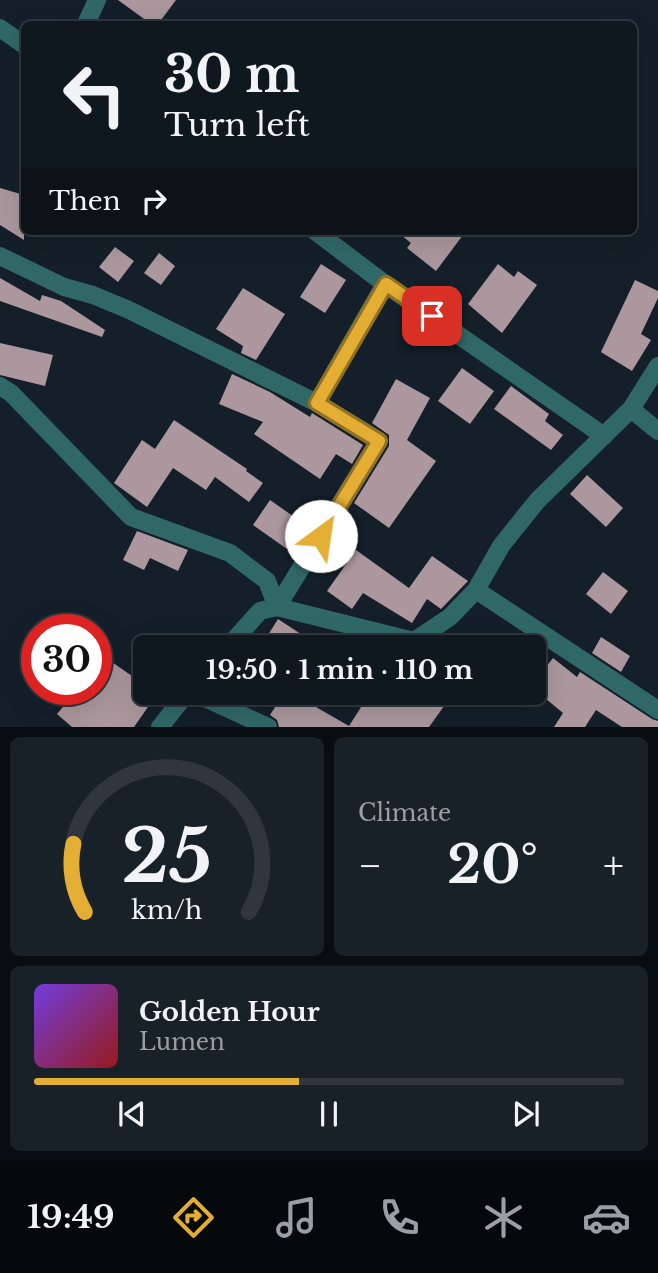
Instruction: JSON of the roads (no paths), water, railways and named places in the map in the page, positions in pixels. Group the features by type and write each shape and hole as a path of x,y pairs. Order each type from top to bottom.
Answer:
{"street":[{"path":"87,21 97,0"},
{"path":"0,28 21,43"},
{"path":"320,235 604,436"},
{"path":"0,256 64,287 93,295 129,310 317,403 379,441 277,607"},
{"path":"317,403 386,284"},
{"path":"239,635 260,611 277,607 414,641 450,617 477,590 500,547 537,501 631,409 658,366"},
{"path":"0,386 11,393 131,517 230,553 267,581 277,607"},
{"path":"631,409 658,431"},
{"path":"477,590 658,710"},
{"path":"160,727 177,705"},
{"path":"220,705 268,727"}]}
